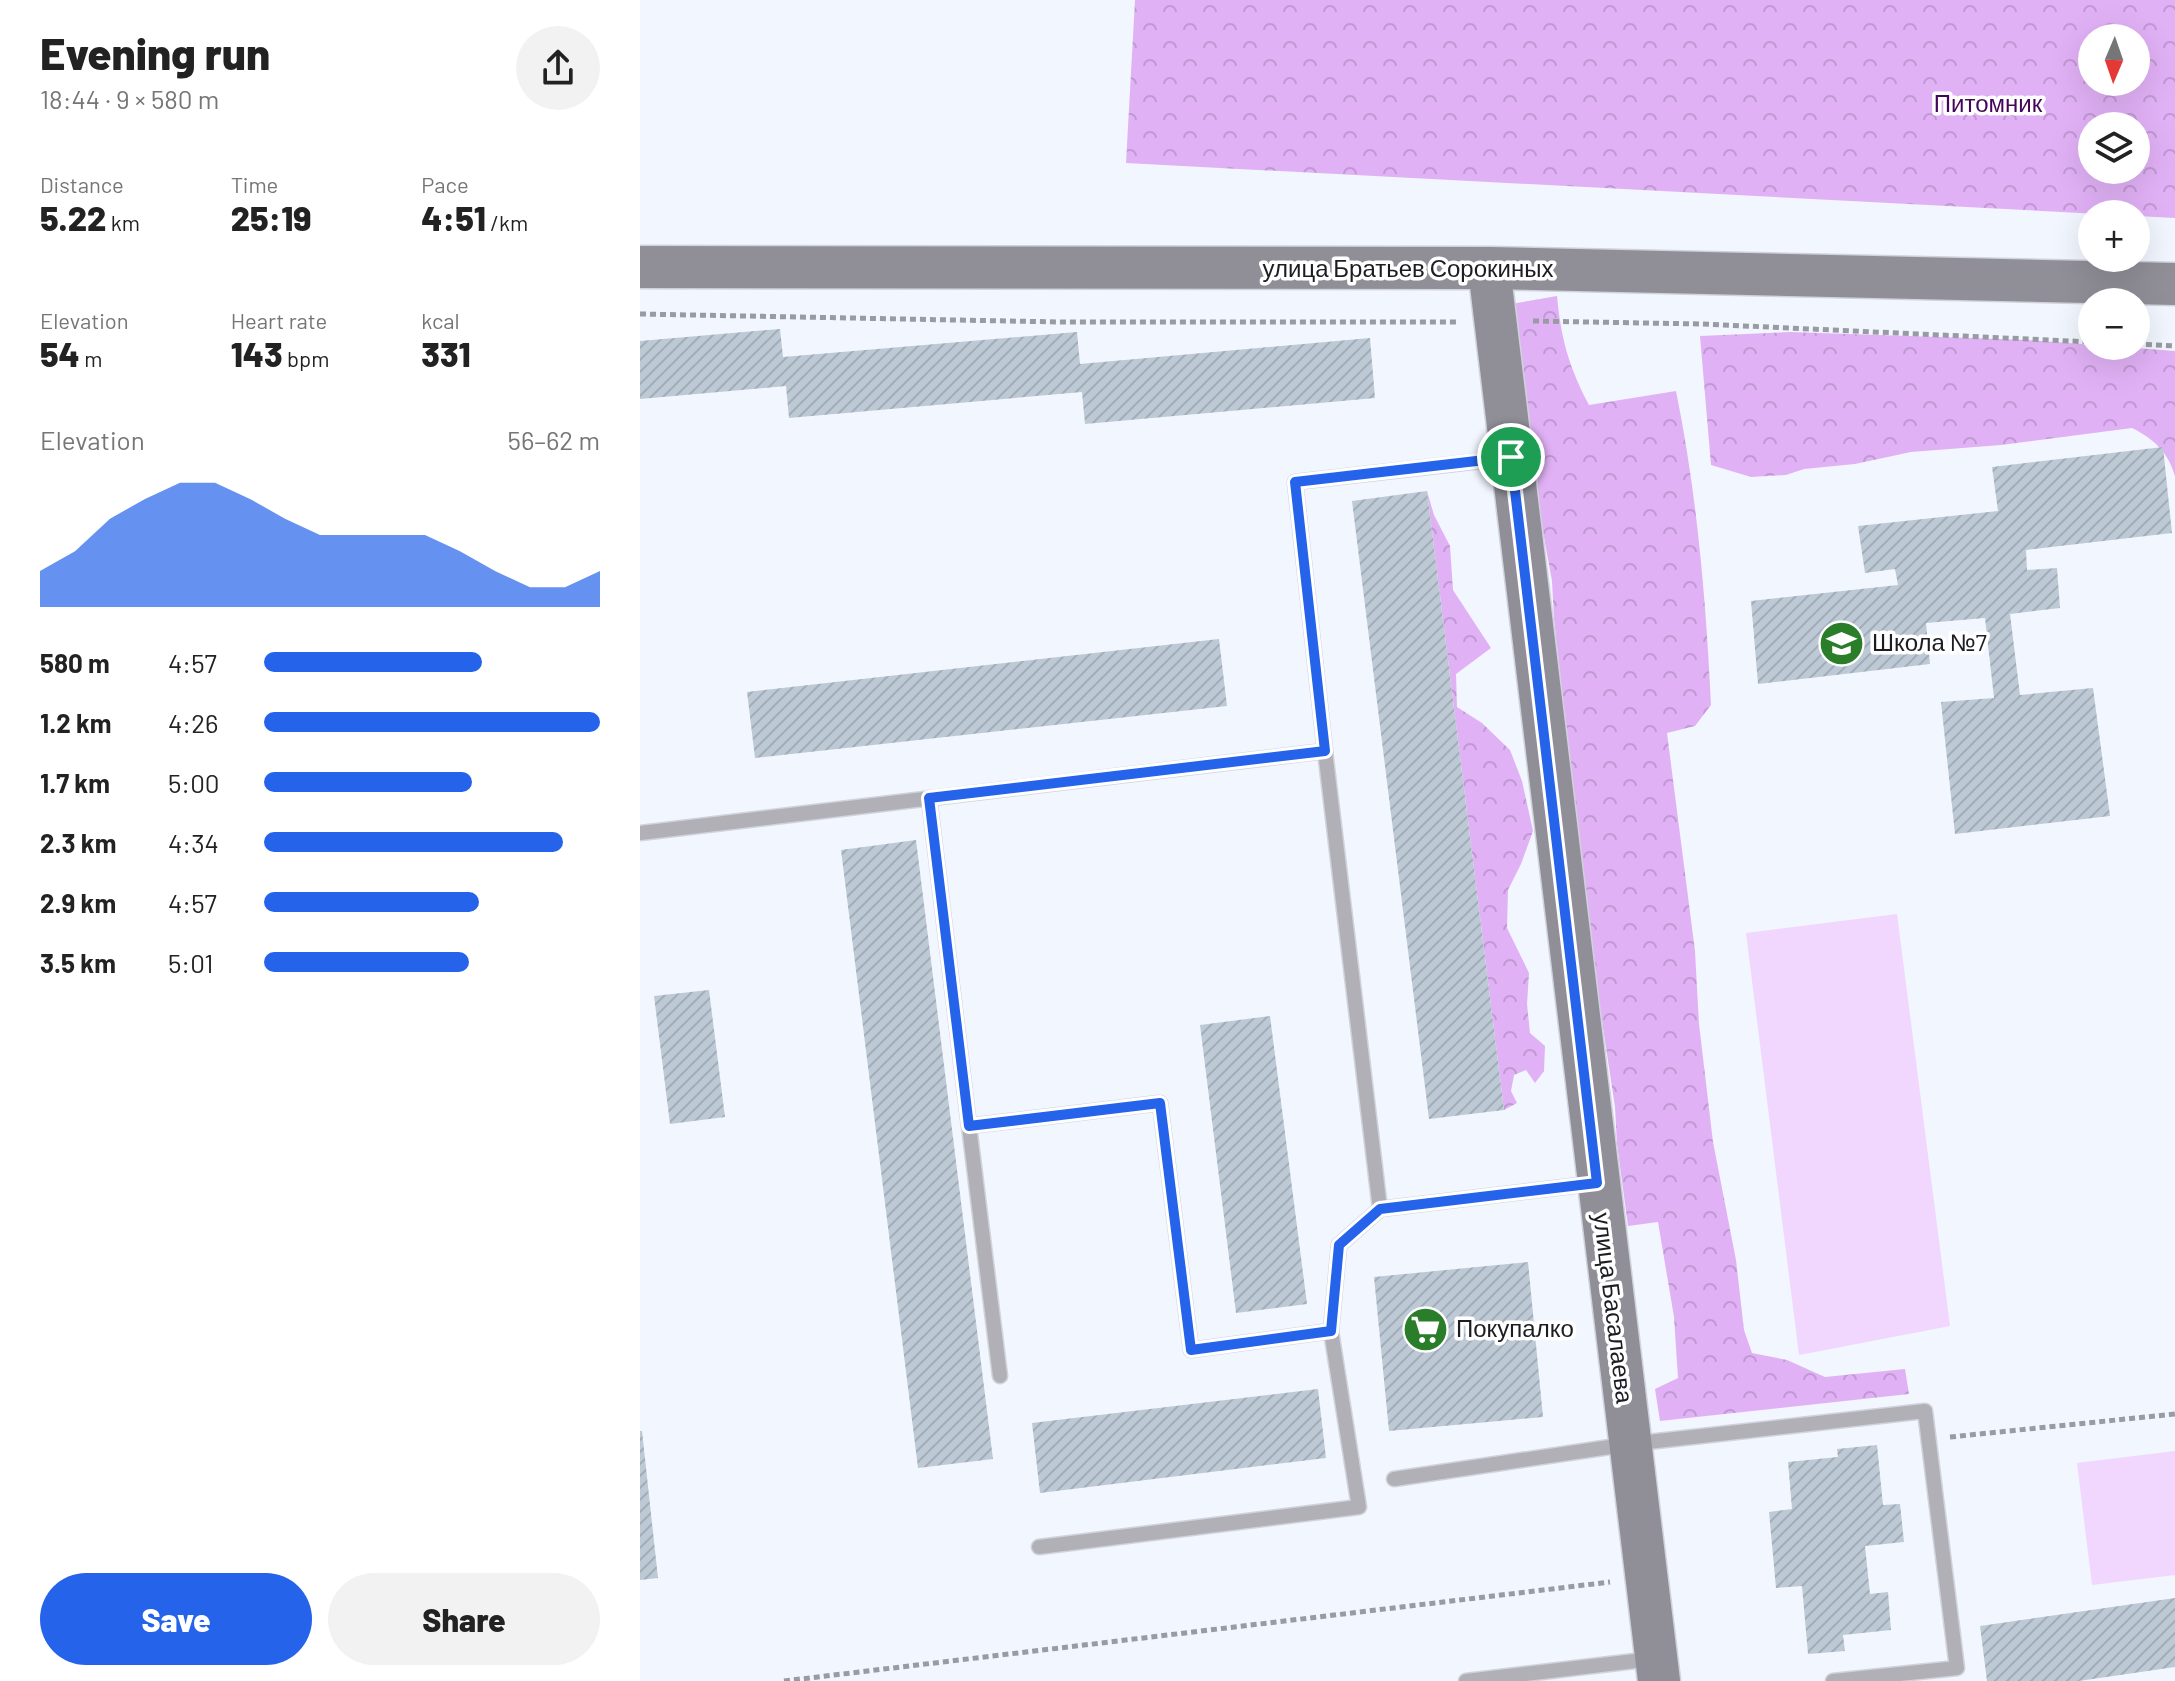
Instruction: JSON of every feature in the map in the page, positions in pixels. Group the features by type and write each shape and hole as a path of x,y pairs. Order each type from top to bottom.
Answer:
{"street":[{"name":"улица Братьев Сорокиных","path":"640,267 1489,268 2175,284"},
{"name":"улица Басалаева","path":"1489,268 1658,1670"}],"lane":[{"path":"1380,1209 1295,482 1511,457"},
{"path":"640,833 1325,751"},
{"path":"929,798 1000,1376"},
{"path":"969,1126 1160,1103 1191,1350 1331,1331"},
{"path":"1039,1547 1359,1507 1331,1331 1339,1245 1380,1209 1597,1183"},
{"path":"1394,1479 1630,1444 1925,1411 1958,1675 1833,1681"},
{"path":"1466,1681 1658,1670"}],"path":[{"path":"640,314 1060,322 1702,324 2078,341"},
{"path":"2150,345 2175,346"},
{"path":"1929,1439 2175,1414"},
{"path":"784,1681 1615,1582"}],"green space":[{"name":"Питомник","path":"1135,0 2175,0 2175,218 2150,217 2150,200 2078,200 2078,213 1126,163"},
{"path":"1557,296 1567,352 1589,405 1676,391 1700,547 1711,705 1695,726 1667,733 1695,951 1699,1024 1713,1142 1736,1260 1744,1330 1752,1353 1787,1360 1825,1377 1905,1369 1909,1394 1660,1421 1655,1389 1678,1378 1674,1317 1658,1222 1628,1226 1615,1107 1588,929 1552,581 1539,510 1537,474 1511,304"},
{"path":"1790,332 2028,340 2078,344 2078,360 2150,360 2150,349 2175,351 2175,476 2159,447 2132,428 2001,445 1911,452 1855,464 1804,469 1786,475 1751,477 1711,465 1700,336"},
{"path":"1427,491 1434,515 1450,546 1453,590 1491,648 1456,674 1457,707 1482,723 1510,750 1522,781 1533,831 1508,890 1507,928 1529,973 1527,1004 1530,1033 1545,1046 1544,1071 1535,1083 1526,1070 1514,1075 1511,1091 1517,1103 1504,1110"}],"shaded area":[{"path":"1897,914 1950,1326 1799,1355 1746,933"},
{"path":"2175,1451 2175,1575 2092,1585 2077,1463"}],"building":[{"path":"780,329 783,357 1077,332 1080,364 1370,338 1375,398 1085,424 1082,392 789,418 786,386 640,399 640,341"},
{"name":"Школа №7","path":"2163,447 2172,533 2026,550 2027,570 2057,568 2060,608 2010,614 2020,695 2093,688 2110,816 1955,834 1941,702 1994,698 1985,618 1926,623 1930,664 1758,684 1751,601 1898,585 1895,569 1865,573 1858,526 1998,511 1992,467"},
{"path":"1427,491 1504,1110 1429,1119 1352,501"},
{"path":"1219,639 1227,706 755,758 747,692"},
{"path":"916,840 993,1459 918,1468 841,850"},
{"path":"709,990 725,1117 670,1124 654,996"},
{"path":"1270,1016 1307,1304 1236,1313 1200,1025"},
{"path":"1528,1262 1543,1417 1389,1431 1374,1277"},
{"path":"1318,1389 1326,1458 1040,1493 1032,1423"},
{"path":"640,1431 658,1578 640,1580"},
{"path":"1877,1445 1883,1505 1900,1504 1904,1542 1865,1546 1870,1594 1888,1592 1891,1630 1843,1635 1845,1651 1808,1654 1802,1586 1776,1588 1769,1512 1792,1509 1788,1462 1838,1457 1837,1449"},
{"path":"2175,1598 2175,1667 2079,1681 1987,1681 1980,1626"}],"place":[{"name":"Школа №7","path":"1841,643"},
{"name":"Покупалко","path":"1425,1329"}],"route":[{"path":"1511,457 1597,1183 1380,1209 1339,1245 1331,1331 1191,1350 1160,1103 969,1126 929,798 1325,751 1295,482 1511,457"}]}
